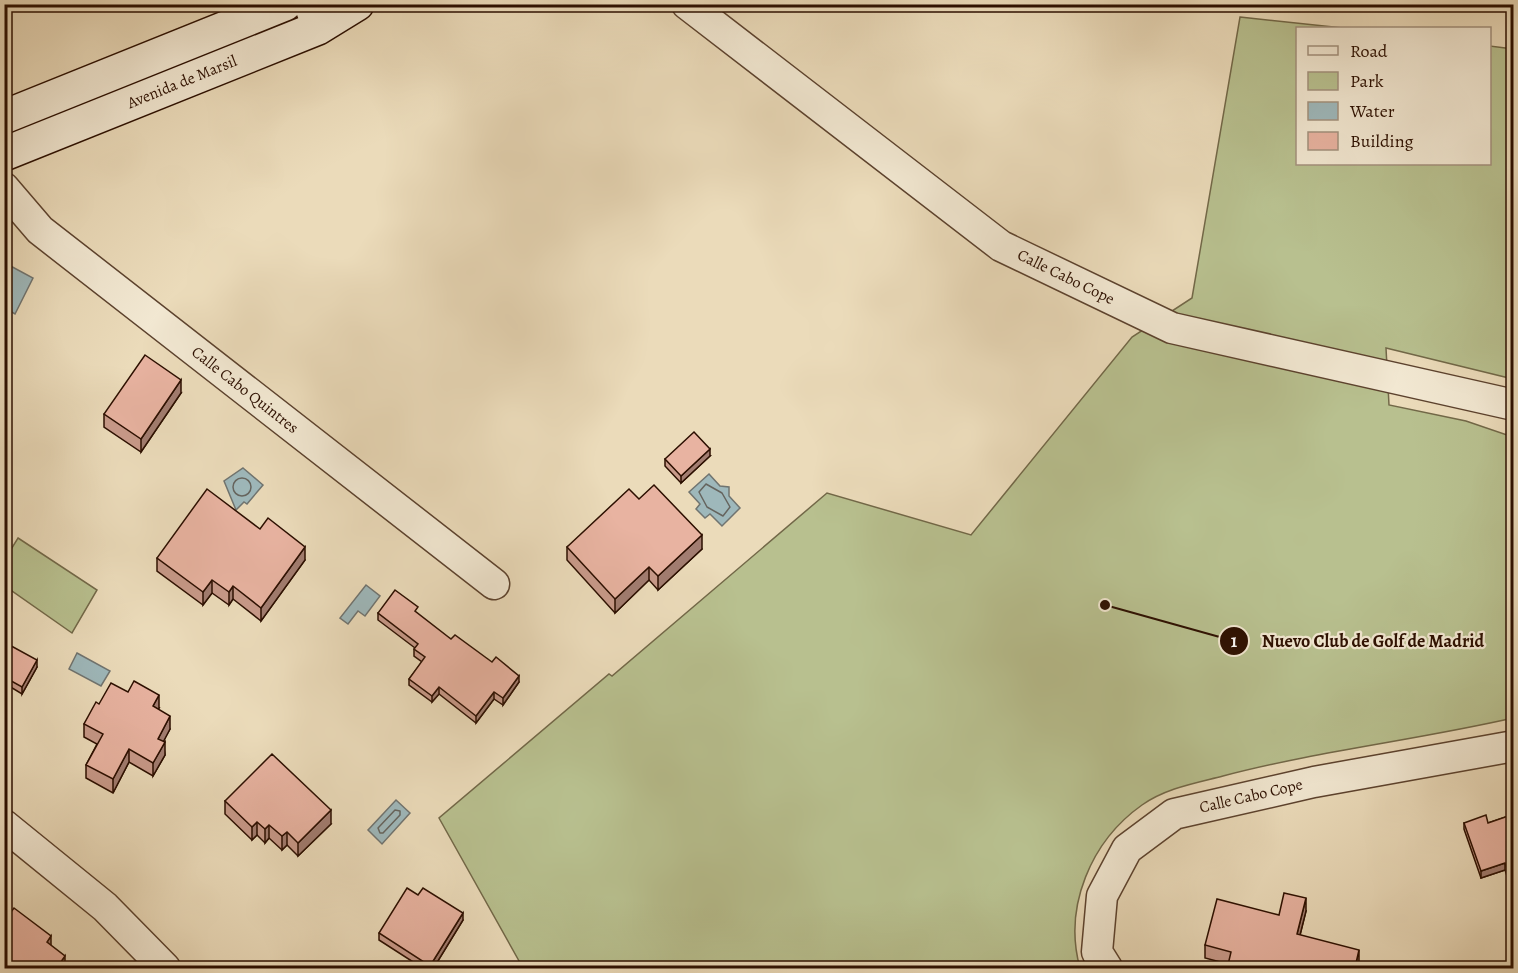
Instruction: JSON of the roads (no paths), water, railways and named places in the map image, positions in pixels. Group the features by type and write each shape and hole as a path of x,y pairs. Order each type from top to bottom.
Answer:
{"street":[{"name":"Avenida de Marsil","path":"4,117 285,4"},
{"name":"Avenida de Marsil","path":"4,154 314,16 357,4"},
{"name":"Calle Cabo Cope","path":"687,4 1002,246 1172,328 1514,405"},
{"name":"Calle Cabo Quintres","path":"4,188 40,231 494,584"},
{"name":"Calle Cabo Cope","path":"1107,969 1097,952 1102,896 1127,849 1174,814 1314,782 1514,746"},
{"path":"4,825 105,907 165,969"}],"water":[{"path":"5,263 33,278 15,314 5,308"},
{"path":"243,468 263,485 247,504 244,502 236,510 224,481"},
{"path":"709,474 720,486 729,487 729,496 740,508 722,526 710,514 705,518 696,509 700,504 689,492"},
{"path":"366,585 380,596 365,616 358,611 348,624 340,618"},
{"path":"77,653 110,671 101,686 69,669"},
{"path":"396,800 410,813 382,844 368,830"}],"place":[{"name":"Nuevo Club de Golf de Madrid","path":"1105,605"}]}
